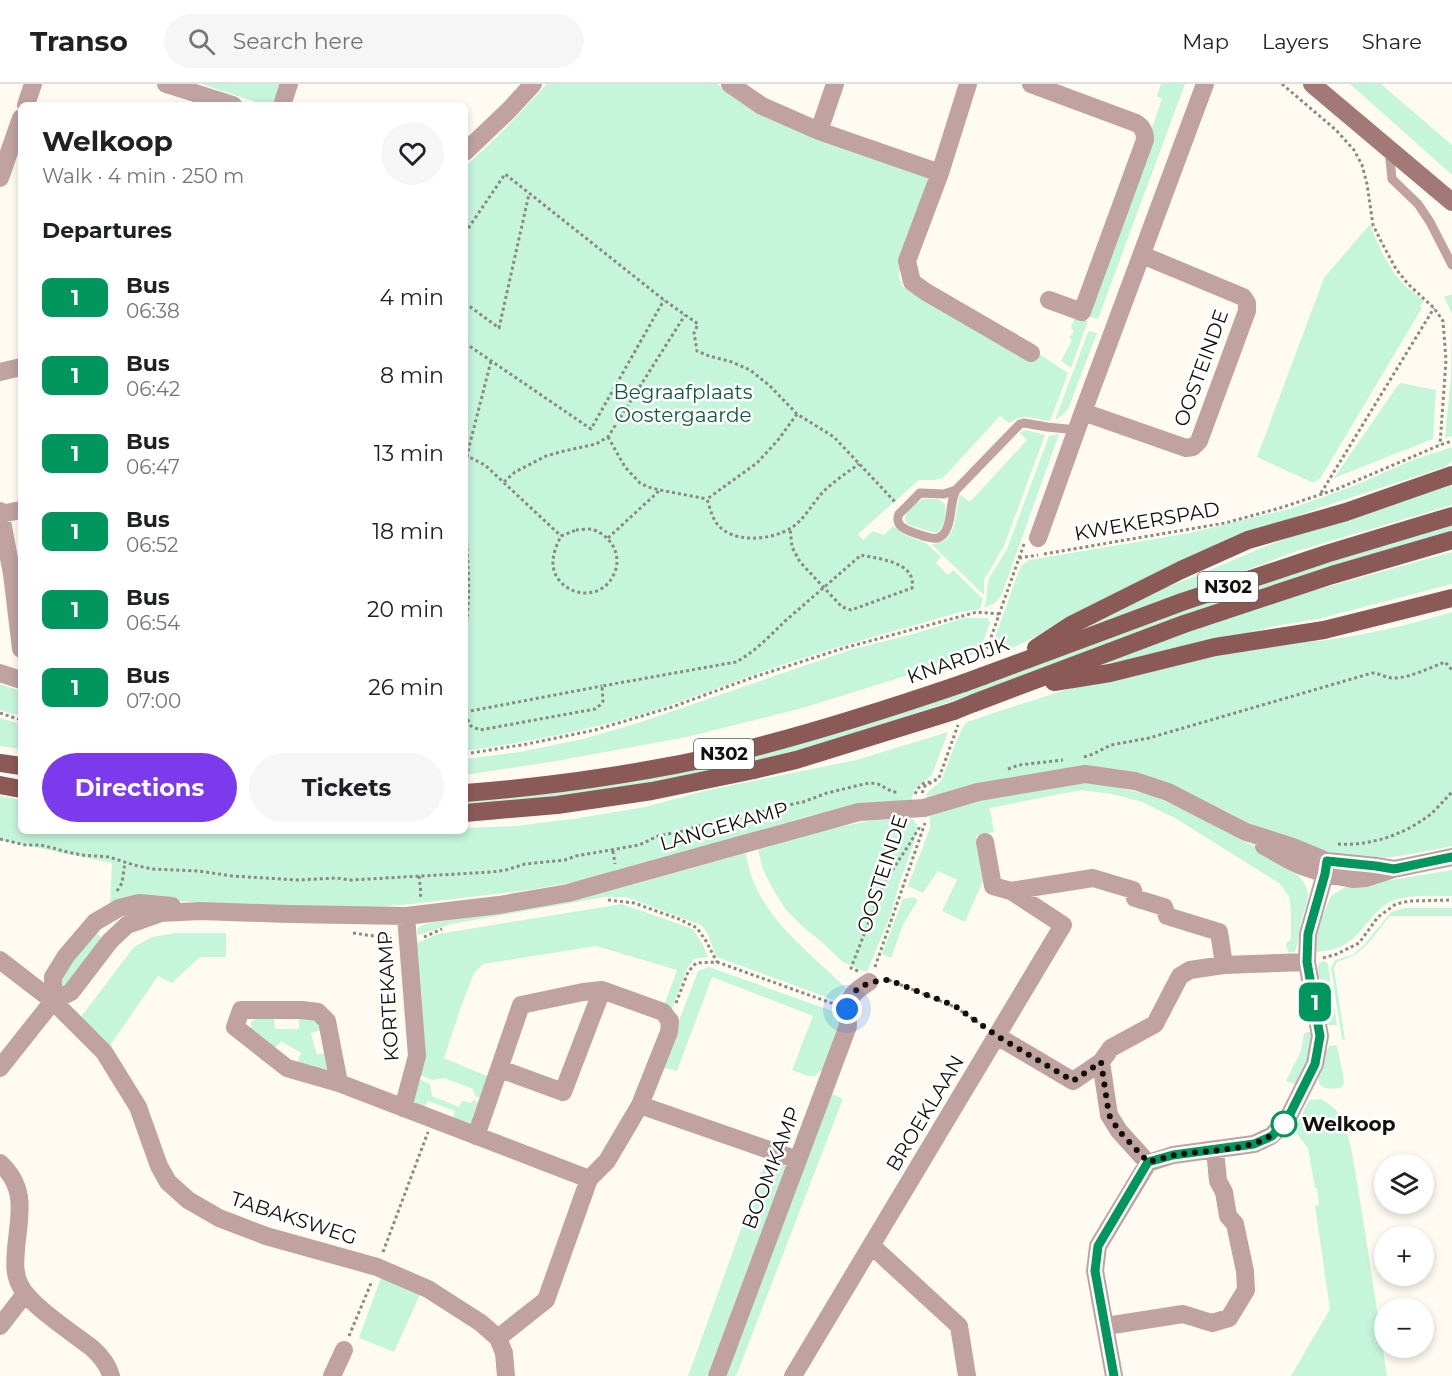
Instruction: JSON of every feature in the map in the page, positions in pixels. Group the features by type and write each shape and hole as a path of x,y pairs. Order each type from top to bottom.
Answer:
{"main road":[{"path":"1312,84 1450,202"},
{"path":"1010,666 1071,625 1181,570 1248,540 1346,512 1452,475"},
{"name":"KNARDIJK","path":"468,793 526,788 651,769 730,753 860,717 964,683 1182,602 1326,554 1450,517"},
{"name":"N302","path":"468,813 557,805 652,791 796,760 954,711 1184,624 1332,575 1452,540"},
{"path":"1017,688 1110,673 1215,647 1323,630 1452,598"},
{"path":"0,763 18,766"},
{"path":"0,786 18,789"}],"street":[{"path":"27,102 33,84"},
{"path":"283,102 289,84"},
{"path":"468,149 532,84"},
{"path":"730,84 762,106 819,132 940,173"},
{"path":"819,132 835,84"},
{"path":"968,84 940,173 907,261 912,282 1031,353"},
{"path":"1031,84 1136,123 1141,126 1145,134 1082,312 1049,300"},
{"path":"1038,538 1205,84"},
{"path":"172,85 223,102"},
{"path":"0,178 18,127"},
{"name":"OOSTEINDE","path":"1083,412 1186,447 1193,447 1199,441 1247,311 1247,303 1243,297 1142,255"},
{"path":"0,372 18,368"},
{"path":"18,510 0,512 16,574 18,604"},
{"path":"0,673 18,679"},
{"name":"LANGEKAMP","path":"0,1068 52,1001 71,992 110,941 127,925 161,913 200,911 413,915 499,905 568,893 859,812 922,799 1085,774 1135,781 1168,792 1246,832 1326,867 1376,866 1394,869 1452,857"},
{"name":"BROEKLAAN","path":"793,1376 1063,925 1011,891 993,886 985,842"},
{"path":"1114,1376 1095,1271 1098,1246 1148,1162 1173,1155 1254,1144 1272,1136 1287,1120 1315,1064 1320,1036 1307,962 1308,934 1326,867"},
{"path":"1011,891 1093,878 1133,890 1135,898 1164,907 1167,916 1219,932 1224,965"},
{"name":"LANGEKAMP","path":"52,1001 53,977 66,956 95,922 119,908 138,903 171,905 200,911"},
{"name":"KORTEKAMP","path":"403,1108 417,1056 413,915"},
{"name":"TABAKSWEG","path":"0,960 52,1001 104,1052 138,1107 159,1166 168,1182 188,1200 219,1218 266,1236 377,1268 428,1289 481,1323 498,1338"},
{"path":"997,1036 1073,1081 1101,1062 1111,1048 1155,1024 1180,976 1190,970 1224,965 1307,962"},
{"name":"BOOMKAMP","path":"717,1376 848,1026 847,1009 850,998 871,979"},
{"path":"500,1069 563,1092 602,990"},
{"path":"476,1136 521,1005 602,990 663,1012 670,1021 669,1032 640,1105 607,1161 589,1179 546,1300 498,1338 504,1353 506,1376"},
{"path":"339,1083 327,1021 318,1012 241,1010 235,1027 287,1068 339,1083 589,1179"},
{"path":"1101,1062 1109,1115 1119,1131 1148,1162"},
{"path":"640,1105 798,1160"},
{"path":"1106,1326 1183,1314 1212,1323 1229,1318 1246,1290 1245,1271 1235,1224 1228,1216 1224,1192 1218,1181 1215,1150"},
{"path":"0,1163 15,1181 20,1193 15,1257 17,1279 25,1294 35,1304 92,1348 105,1362 111,1376"},
{"path":"872,1246 959,1326 967,1376"},
{"path":"0,1326 25,1294"},
{"path":"332,1376 344,1350"}],"lane":[{"path":"1389,150 1392,179 1418,204 1452,265"},
{"path":"956,490 946,530 938,538 931,538 902,527 897,518 920,493 944,495 956,490 1020,424 1077,430"}],"path":[{"path":"1282,84 1336,130 1354,150 1362,165 1367,184 1373,225 1382,243 1396,269 1408,284 1434,308 1443,321 1446,360 1440,445 1452,441"},
{"path":"468,229 505,174 664,300 698,324 694,333 697,351 750,370 770,386 797,414 834,437 902,510"},
{"path":"468,305 499,328 529,194"},
{"path":"468,345 591,429 664,300"},
{"path":"1320,495 1434,308"},
{"path":"504,482 515,472 546,456 596,444 608,436 685,315"},
{"path":"468,442 491,361"},
{"path":"608,436 633,477 648,487 707,500 757,463 797,414"},
{"name":"KWEKERSPAD","path":"999,614 1019,558 1225,523 1337,489 1440,445"},
{"path":"468,458 485,465 561,536"},
{"path":"707,500 714,518 725,532 746,538 778,534 796,524 821,494 859,464"},
{"path":"608,538 660,490"},
{"path":"468,712 736,662 761,643 824,587 861,555 893,562 908,570 914,581 912,588 851,610 842,607 824,587 800,562 792,547 790,528"},
{"path":"576,530 593,530 608,538 615,550 617,564 613,577 604,587 592,593 578,593 566,588 557,578 553,564 554,551 561,536 576,530"},
{"path":"468,570 468,611"},
{"path":"468,754 595,730 672,707 844,648 976,612 999,614 987,647"},
{"path":"1080,758 1111,745 1149,738 1372,673 1392,679 1445,662 1452,670"},
{"path":"468,720 471,726 480,730 595,709 603,700 602,686"},
{"path":"0,713 18,719"},
{"path":"1004,771 1019,765 1071,759"},
{"name":"OOSTEINDE","path":"871,979 924,830 926,820 922,799 925,786 931,782"},
{"path":"0,839 25,845 46,846 82,855 110,857 152,869 298,880 393,879 506,870 525,864 565,860 576,856 621,849 710,822 745,817 864,784 878,784 893,792 901,793"},
{"path":"909,791 922,799 918,817 919,828 884,883 851,968 871,979 889,980 955,1006 997,1036"},
{"path":"1336,844 1352,845 1401,832 1426,818 1452,792"},
{"path":"112,912 112,900 122,883 125,862"},
{"path":"413,915 421,893 419,876"},
{"path":"1307,962 1337,954 1359,943 1378,917 1396,904 1409,901 1452,900"},
{"path":"670,1021 688,972 696,963 717,962 847,1009"},
{"path":"344,1350 433,1119"}],"green space":[{"path":"201,84 282,84 275,102 256,102"},
{"name":"Begraafplaats Oostergaarde","path":"547,84 717,84 750,106 926,176 928,179 901,271 899,271 903,287 1027,360 1033,350 1068,373 1050,421 1020,417 1009,423 1000,416 943,478 919,480 858,534 863,540 873,531 884,535 893,526 905,535 926,543 941,557 936,563 948,575 953,570 983,599 980,609 961,612 826,651 629,718 559,735 468,751 468,164"},
{"path":"1161,84 1185,84 1098,319 1087,316 1162,99 1157,96"},
{"path":"1350,84 1381,84 1452,145 1452,175"},
{"path":"1370,224 1389,265 1405,286 1424,301 1420,306 1422,308 1320,479 1313,483 1257,457 1324,278"},
{"path":"1452,294 1452,314 1444,297"},
{"path":"1452,314 1452,436 1445,438 1451,376"},
{"path":"1075,316 1088,321 1071,368 1061,361 1072,340 1069,338 1074,331 1071,328"},
{"path":"1088,332 1097,333 1068,409 1055,420"},
{"path":"1401,383 1436,390 1433,439 1334,478 1398,385"},
{"path":"1026,430 1045,435 1004,546 984,580 984,595 931,544 940,543 950,534 959,497 961,495 970,502 1027,440 1020,433"},
{"path":"1059,434 1002,594 995,603 984,608 989,578 1007,549 1049,436"},
{"path":"1452,447 1452,461 1445,467 1322,507 1244,536 1008,650 1006,648 989,654 1018,573 1022,565 1029,560 1190,533 1289,509"},
{"path":"1452,482 1452,505 1297,551 1077,635 1074,629 1153,592 1336,519"},
{"path":"923,499 938,499 945,504 944,520 936,533 909,525 905,521 908,511"},
{"path":"1452,525 1452,533 793,753 649,786 468,807 468,798 651,776 1329,561"},
{"path":"1452,552 1452,584 1318,619 1275,626 1152,657 1021,693 1143,646 1279,600"},
{"path":"1452,612 1452,846 1389,857 1351,859 1263,831 1190,795 1134,775 927,799 927,793 941,781 956,742 967,722 1065,690 1164,663 1245,647 1355,636"},
{"path":"964,618 988,618 990,623 979,653 803,708 687,737 468,775 468,759 520,752 583,739 638,723 853,649 917,633"},
{"path":"0,684 18,690 18,715 0,710"},
{"path":"0,718 18,723 18,749 0,746"},
{"path":"948,732 932,775 914,790 911,802 876,803 809,816 593,879 528,890 402,905 326,910 275,909 144,898 110,906 112,863 0,840 0,796 18,799 18,834 468,834 468,828 516,826 645,807 704,791 856,760"},
{"path":"1082,782 1151,795 1298,869 1295,873 1306,887 1308,899 1295,952 1288,952 1286,944 1291,939 1291,911 1289,896 1279,883 1175,818 1142,802 1112,794 1081,790 990,808 994,832 976,836 983,881 965,922 942,911 957,880 938,871 923,893 908,886 930,828 930,816 979,799"},
{"path":"913,819 917,825 914,843 891,914 867,972 843,962 786,910 763,870 758,850 813,832 874,820"},
{"path":"746,853 759,894 771,912 799,944 846,988 834,1000 717,957 701,925 626,897 605,897 451,924 418,935 417,931 425,924 539,905 616,889"},
{"path":"1452,870 1452,896 1413,896 1392,901 1384,905 1348,943 1334,949 1317,952 1315,948 1317,928 1331,896 1347,886"},
{"path":"913,897 918,900 903,925 891,958 882,954 903,899"},
{"path":"622,904 693,929 703,945 708,957 694,959 686,970 671,1011 663,1008 677,970 596,946 483,964 474,973 444,1058 489,1077 480,1098 475,1096 473,1089 444,1078 432,1080 417,1074 414,944 438,934"},
{"path":"1404,908 1452,908 1452,916 1390,916 1366,946 1353,956 1337,962 1334,968 1345,1040 1342,1040 1331,968 1335,960 1352,955 1364,945 1391,912"},
{"path":"94,931 105,941 56,997 57,979"},
{"path":"176,933 226,933 226,957 200,957 172,983 158,976 109,1047 80,1018 134,947 152,937"},
{"path":"1324,961 1328,964 1337,1025 1325,1025 1317,969 1319,963"},
{"path":"709,967 838,1013 840,1022 823,1069 815,1076 792,1070 813,1016 712,977 677,1071 661,1067 698,971"},
{"path":"274,1017 275,1029 299,1029 299,1018 318,1021 321,1030 311,1033 317,1055 329,1052 331,1068 326,1073 297,1063 301,1053 281,1041 275,1048 251,1029 251,1022 255,1019"},
{"path":"1313,1032 1315,1038 1298,1085 1286,1081 1301,1051 1304,1034"},
{"path":"1337,1045 1344,1084 1340,1088 1329,1089 1319,1082 1319,1069 1329,1046"},
{"path":"417,1078 430,1084 432,1096 459,1107 462,1101 478,1102 472,1118 475,1121 470,1127 450,1126 455,1111 428,1101 421,1112 409,1098"},
{"path":"828,1092 843,1099 736,1376 723,1376"},
{"path":"1321,1099 1339,1114 1349,1142 1375,1298 1374,1358 1384,1358 1387,1376 1291,1376 1330,1309 1315,1206 1319,1204 1317,1189 1308,1148 1294,1130 1309,1100"},
{"path":"767,1157 784,1163 786,1167 707,1376 688,1376"},
{"path":"382,1275 422,1290 394,1352 359,1338"}],"bus line":[{"name":"1","path":"1114,1376 1095,1271 1098,1246 1148,1162 1173,1155 1254,1144 1272,1136 1287,1120 1315,1064 1320,1036 1307,962 1308,934 1327,861 1394,869 1452,857"}],"place":[{"name":"Welkoop","path":"1284,1124"}],"route":[{"path":"847,1009 850,998 857,990 869,982 889,980 955,1006 997,1036 1073,1081 1101,1062 1109,1115 1119,1131 1148,1162 1173,1155 1254,1144 1272,1136 1284,1124"}]}
